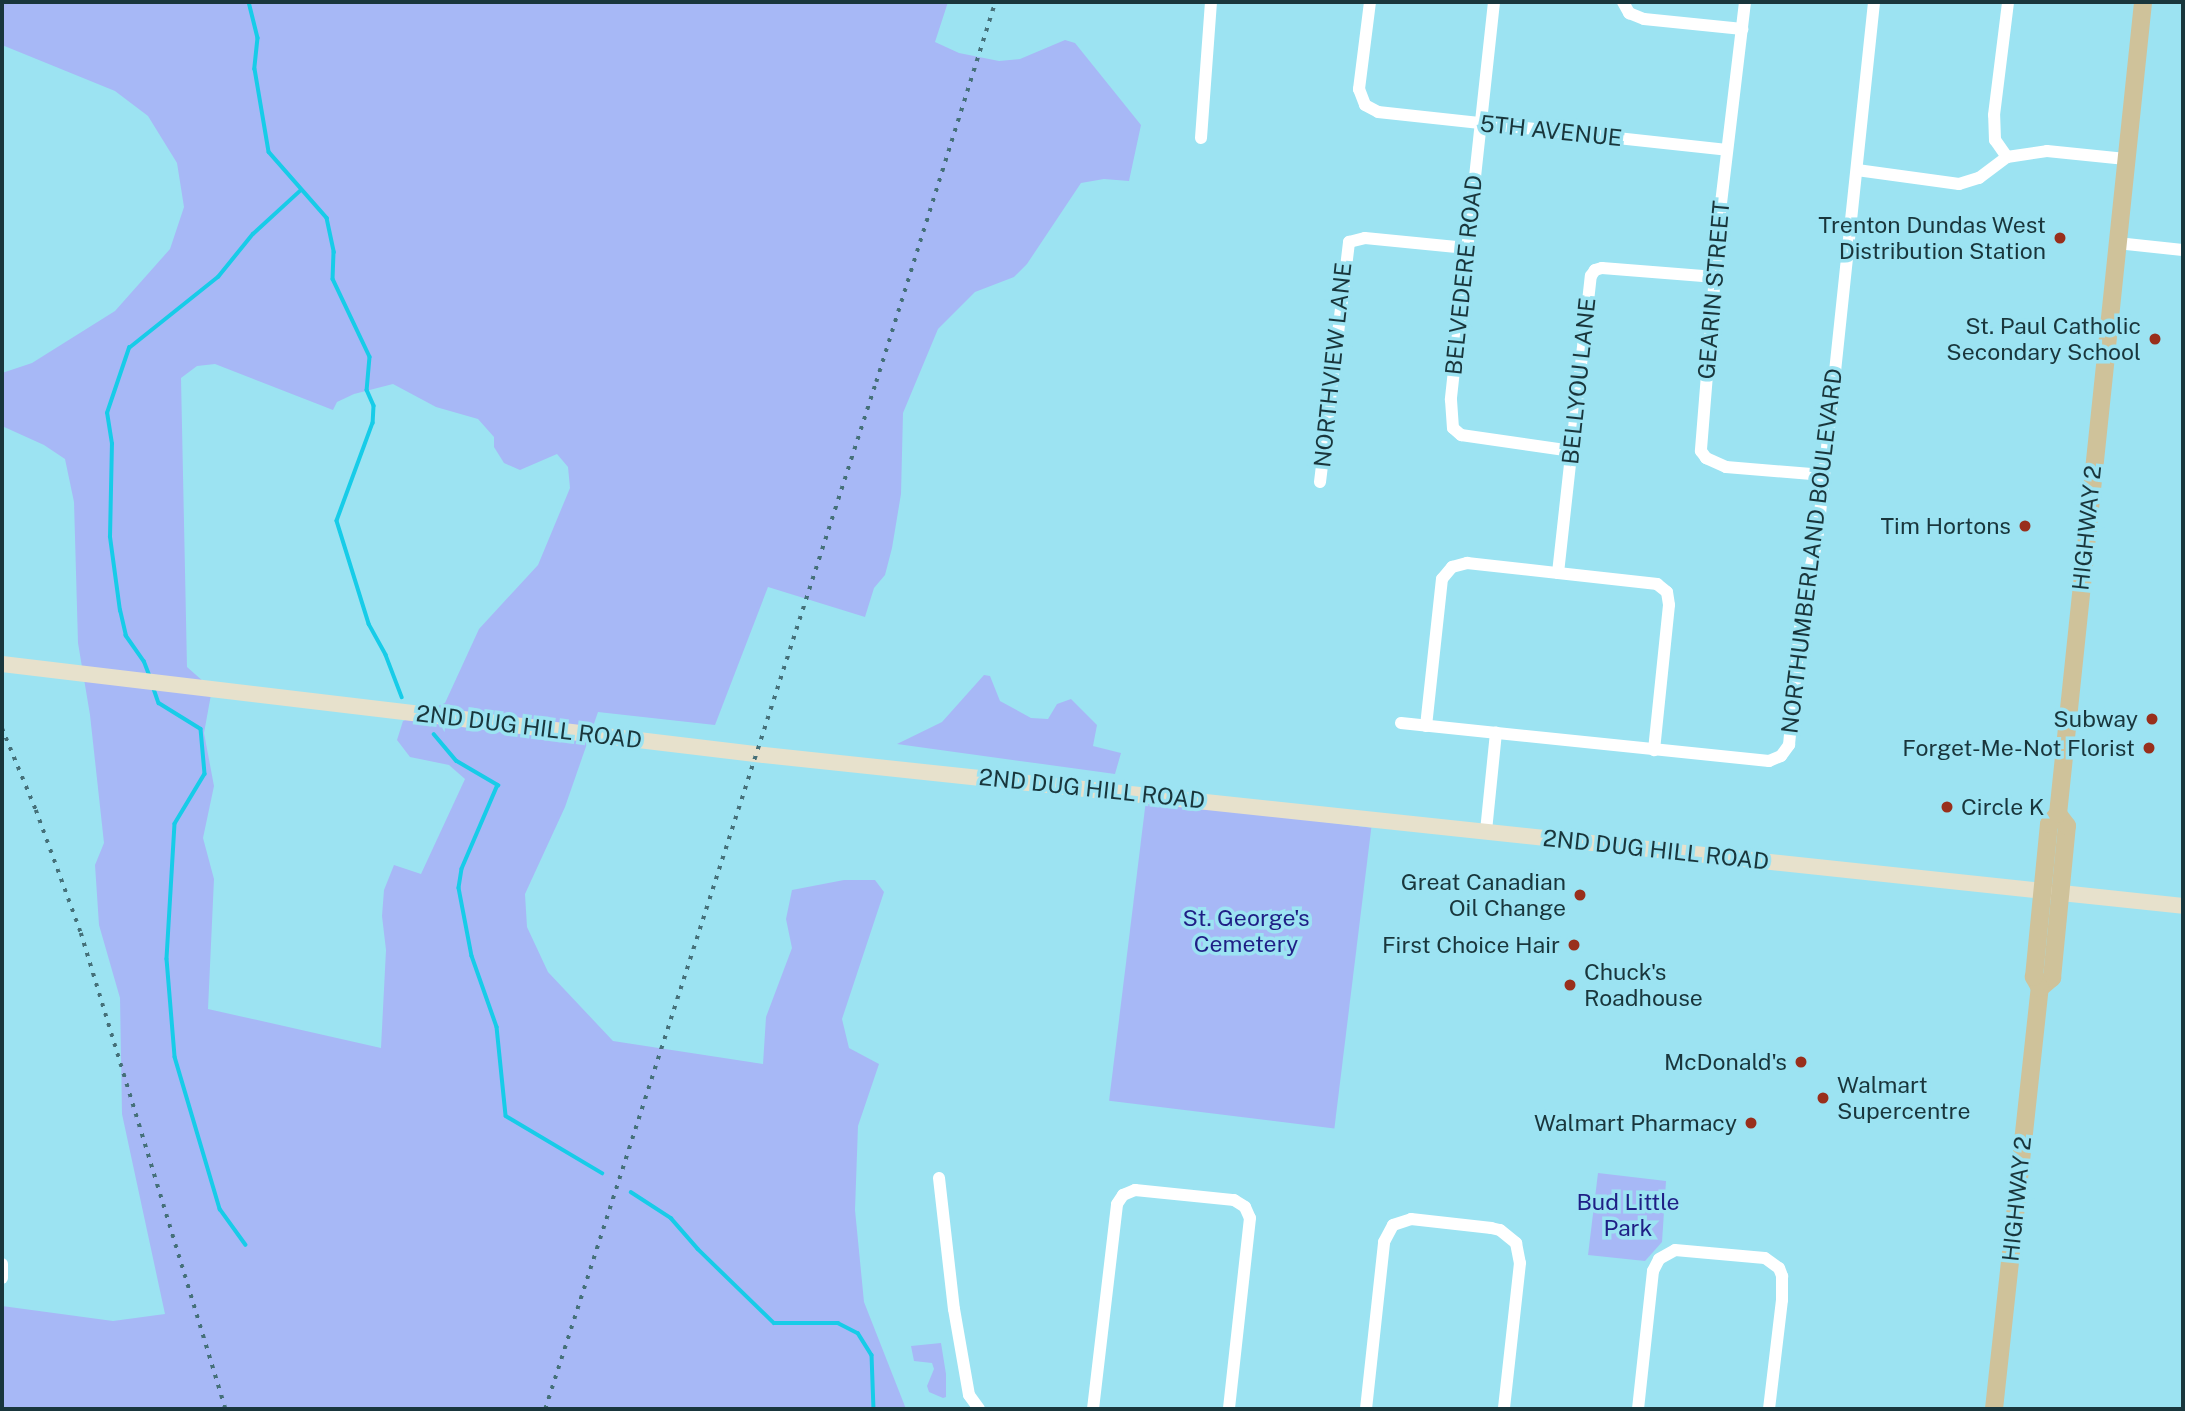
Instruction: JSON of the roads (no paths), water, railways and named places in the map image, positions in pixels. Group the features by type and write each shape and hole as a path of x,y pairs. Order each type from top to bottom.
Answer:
{"main road":[{"name":"HIGHWAY 2","path":"1994,1409 2040,988 2052,978 2051,894 2067,826 2058,814 2143,2"}],"street":[{"path":"1200,138 1212,2"},
{"name":"5TH AVENUE","path":"1370,2 1359,89 1365,105 1375,110 1727,150"},
{"name":"BELVEDERE ROAD","path":"1494,2 1451,400 1453,428 1461,435 1572,451"},
{"path":"1623,2 1629,13 1644,19 1742,29"},
{"name":"GEARIN STREET","path":"1745,2 1727,150 1700,451 1706,458 1726,467 1824,475"},
{"name":"NORTHUMBERLAND BOULEVARD","path":"1496,733 1769,761 1781,756 1788,745 1803,596 1817,542 1874,2"},
{"path":"2007,157 1995,141 1994,115 2008,2"},
{"path":"1857,170 1959,184 1979,178 2007,157 2047,151 2126,159"},
{"name":"NORTHVIEW LANE","path":"1320,482 1349,242 1365,238 1467,248"},
{"path":"2117,243 2183,250"},
{"name":"BELLYOU LANE","path":"1558,573 1591,276 1594,271 1619,269 1716,277"},
{"path":"1426,726 1442,579 1451,567 1467,563 1657,584 1667,592 1669,605 1654,750"},
{"name":"2ND DUG HILL ROAD","path":"2,664 764,755 2183,906"},
{"path":"1401,723 1496,733 1486,831"},
{"path":"939,1178 954,1309 969,1395 979,1409"},
{"path":"1093,1409 1117,1204 1123,1195 1135,1190 1234,1200 1245,1207 1250,1218 1229,1409"},
{"path":"1366,1409 1384,1242 1393,1225 1411,1219 1491,1228 1509,1236 1516,1243 1520,1263 1504,1409"},
{"path":"1638,1409 1653,1271 1659,1259 1675,1250 1765,1258 1779,1268 1782,1276 1782,1300 1769,1409"},
{"path":"2,1264 2,1278"}],"waterway":[{"path":"249,2 258,38 255,69 269,152 327,218 334,252 333,279 370,357 367,390 374,406 373,423 337,521 369,624 386,655 402,697"},
{"path":"149,675 144,662 126,636 120,611 110,537 112,444 107,413 129,348 218,277 253,234 300,191"},
{"path":"153,686 159,703 201,729 205,774 175,824 167,959 175,1057 220,1209 246,1245"},
{"path":"434,734 457,761 498,785 462,869 459,888 472,956 497,1027 506,1116 602,1173"},
{"path":"631,1192 671,1218 698,1249 774,1323 838,1323 858,1333 872,1355 874,1409"}],"railway":[{"path":"545,1409 876,382 995,2"},
{"path":"2,728 36,810 81,933 226,1409"}],"place":[{"name":"Trenton Dundas West Distribution Station","path":"2060,238"},
{"name":"St. Paul Catholic Secondary School","path":"2155,339"},
{"name":"Tim Hortons","path":"2025,526"},
{"name":"Subway","path":"2152,719"},
{"name":"Forget-Me-Not Florist","path":"2149,748"},
{"name":"Circle K","path":"1947,807"},
{"name":"Great Canadian Oil Change","path":"1580,895"},
{"name":"First Choice Hair","path":"1574,945"},
{"name":"Chuck's Roadhouse","path":"1570,985"},
{"name":"McDonald's","path":"1801,1062"},
{"name":"Walmart Supercentre","path":"1823,1098"},
{"name":"Walmart Pharmacy","path":"1751,1123"}],"park label":[{"name":"St. George's Cemetery","path":"1246,931"},
{"name":"Bud Little Park","path":"1628,1215"}]}
